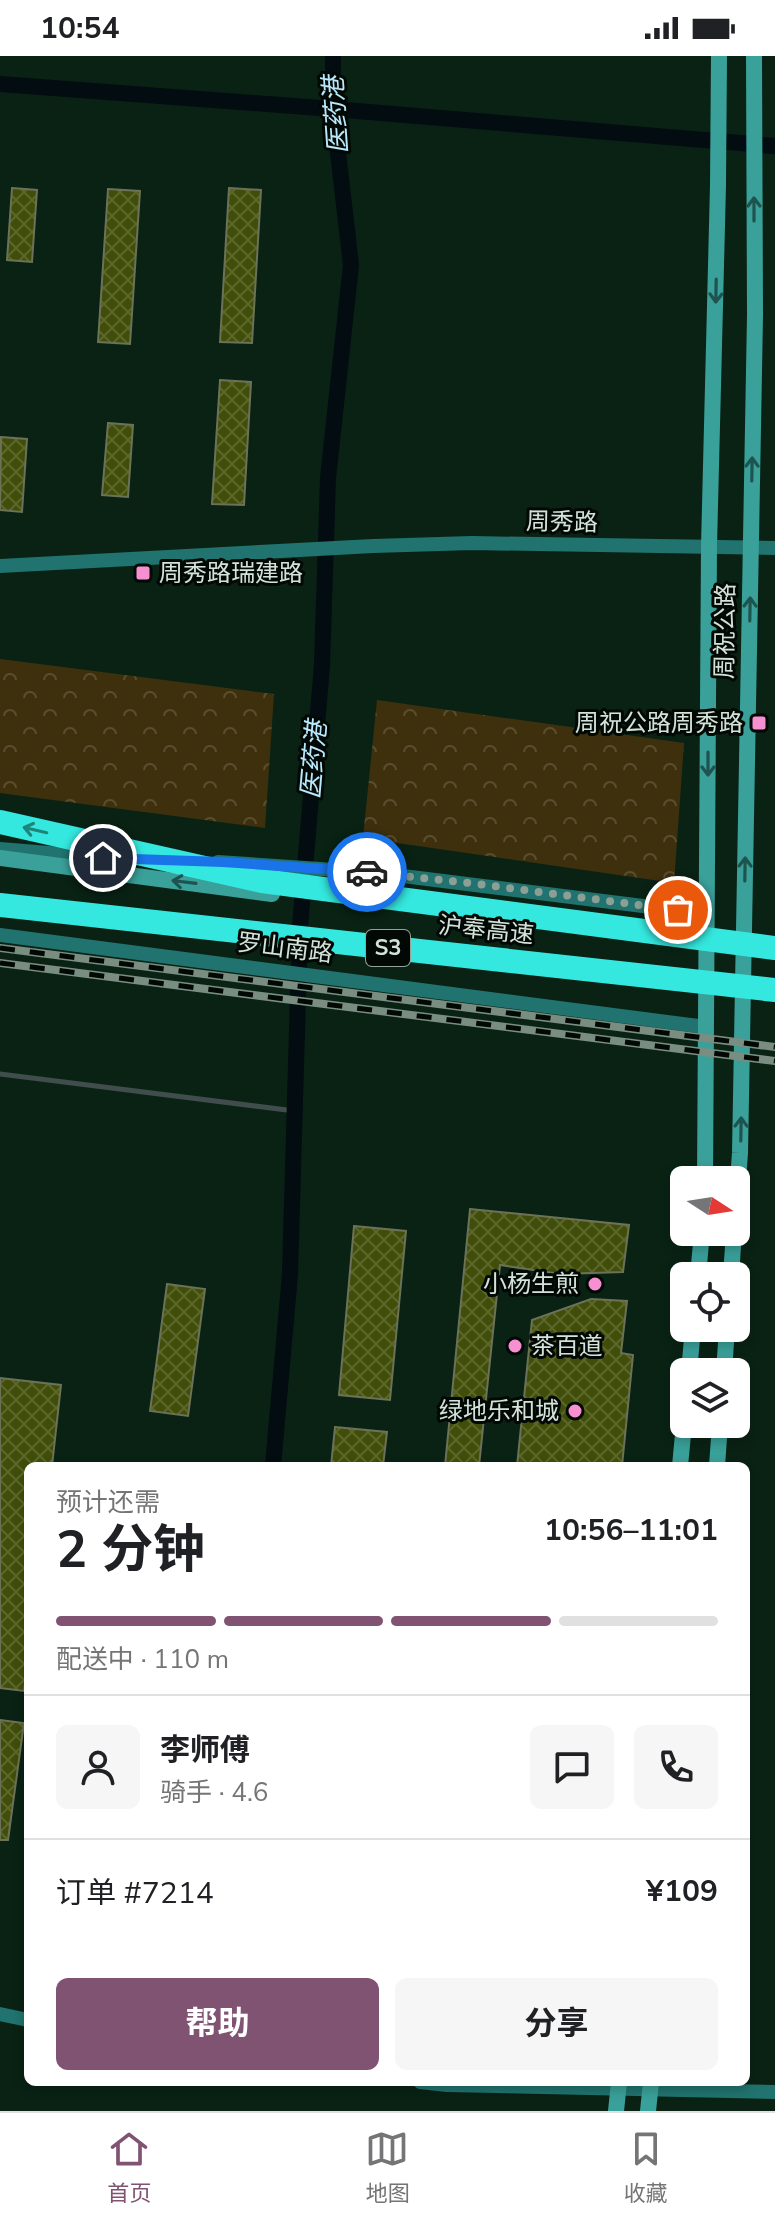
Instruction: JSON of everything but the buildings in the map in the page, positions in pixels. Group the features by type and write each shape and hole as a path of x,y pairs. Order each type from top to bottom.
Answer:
{"highway":[{"name":"沪奉高速","path":"0,822 262,881 775,950"},
{"name":"沪奉高速","path":"0,905 775,992"}],"street":[{"name":"周祝公路","path":"705,1166 709,546 719,56"},
{"name":"周祝公路","path":"739,1166 755,315 754,56"},
{"name":"周秀路","path":"0,566 487,543 775,548"},
{"path":"0,849 357,872 478,884 707,914"},
{"path":"0,858 707,947 775,950"},
{"name":"罗山南路","path":"0,897 260,932 775,992"},
{"name":"罗山南路","path":"0,935 706,1027"},
{"path":"680,1462 683,1438"},
{"path":"717,1462 719,1438"},
{"path":"0,2014 24,2019"},
{"path":"616,2111 619,2086 775,2092"},
{"path":"648,2111 651,2086"}],"green space":[{"path":"0,659 274,694 265,828 0,793"},
{"path":"377,700 684,743 674,883 363,838"}],"waterway":[{"name":"医药港","path":"273,1462 290,1274 300,927 322,665 328,478 351,265 333,109 333,56"},
{"path":"0,84 775,146"},
{"path":"0,1074 295,1111"}],"railway":[{"path":"0,948 775,1047"},
{"path":"0,963 775,1061"}],"way so far":[{"path":"367,872 678,910"}],"place":[{"name":"周秀路瑞建路","path":"143,573"},
{"name":"周祝公路周秀路","path":"759,723"},
{"name":"小杨生煎","path":"595,1284"},
{"name":"茶百道","path":"515,1346"},
{"name":"绿地乐和城","path":"575,1411"}],"route":[{"path":"103,858 367,872"}]}
